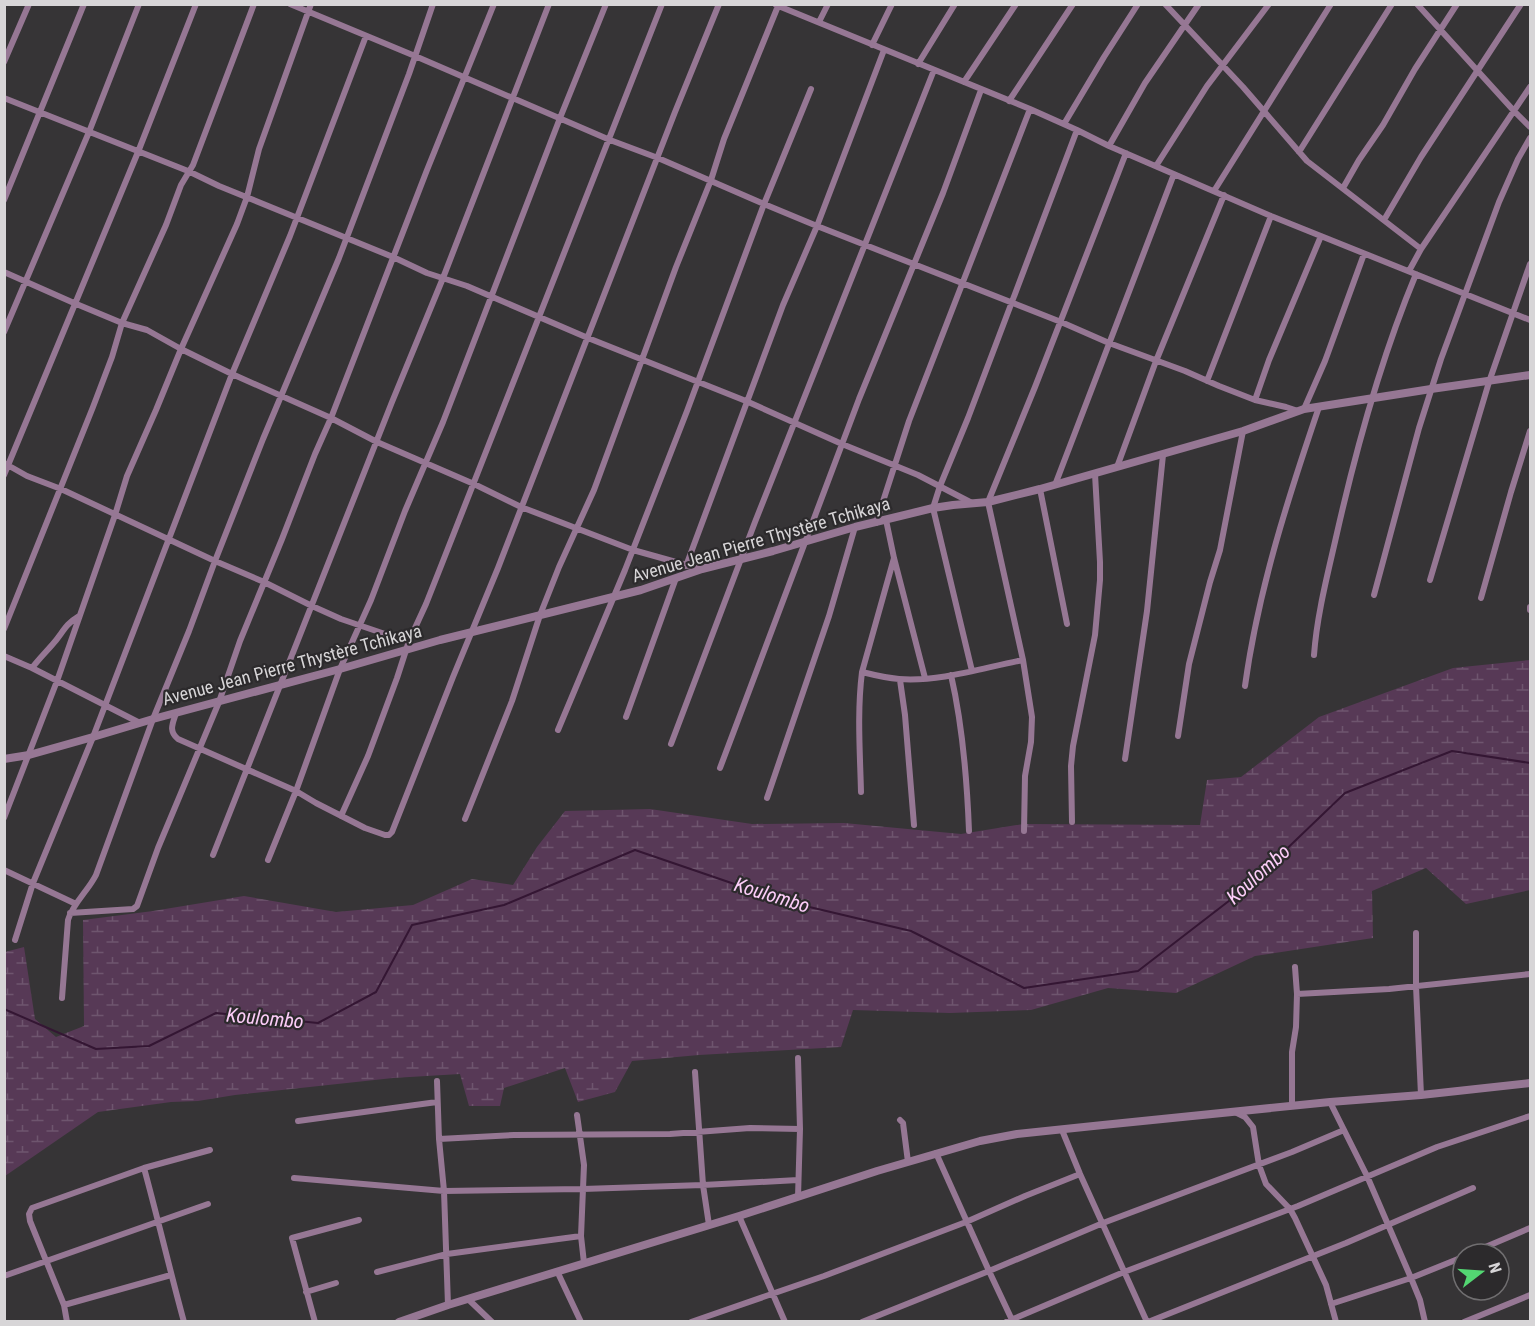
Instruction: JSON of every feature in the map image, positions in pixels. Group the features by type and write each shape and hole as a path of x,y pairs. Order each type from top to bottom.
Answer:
{"street":[{"path":"4,62 29,4"},
{"path":"4,200 84,4"},
{"path":"4,332 89,132 139,4"},
{"path":"4,475 138,152 196,4"},
{"path":"4,629 93,407 122,323 166,225 181,185 193,165 254,4"},
{"path":"290,4 817,226 1255,400 1301,410 1325,361 1364,254"},
{"path":"4,818 57,681 127,476 237,224 247,197 259,149 311,4"},
{"path":"62,998 70,913 96,875 153,719 280,396 346,237 433,4"},
{"path":"70,913 135,908 219,702 236,651 331,418 494,4"},
{"path":"213,855 443,278 549,4"},
{"path":"268,860 296,791 348,648 360,625 426,464 606,4"},
{"path":"341,816 368,756 409,641 474,484 662,4"},
{"path":"176,713 172,725 174,736 296,791 341,816 379,833 389,835 392,832 719,4"},
{"path":"819,22 828,4"},
{"path":"872,45 892,4"},
{"path":"918,64 955,4"},
{"path":"964,82 1016,4"},
{"path":"1009,101 1073,4"},
{"path":"1064,124 1138,4"},
{"path":"1166,4 1299,152 1421,249"},
{"path":"1109,146 1145,84 1199,4"},
{"path":"1156,166 1207,86 1269,4"},
{"path":"1214,191 1331,4"},
{"path":"1299,152 1392,4"},
{"path":"1417,4 1530,127"},
{"path":"1343,188 1457,4"},
{"path":"1384,220 1402,188 1521,4"},
{"path":"465,819 512,701 540,615 594,490 676,267 777,5 1030,109 1271,216 1530,320"},
{"path":"15,940 33,882 93,737 232,374 297,217 366,36"},
{"path":"686,566 746,401 783,305 817,226 884,50"},
{"path":"671,744 794,423 934,70"},
{"path":"1409,272 1421,249 1530,87"},
{"path":"558,730 633,550 764,204 811,89"},
{"path":"720,768 859,399 943,193 981,90"},
{"path":"4,98 188,171 427,273 492,296 588,338 746,401 894,465 973,504"},
{"path":"876,523 909,421 1030,109"},
{"path":"972,671 933,508 1077,130"},
{"path":"1374,595 1431,389 1499,202 1530,138"},
{"path":"1024,831 1025,776 1032,728 1028,686 988,501 1061,322 1126,153"},
{"path":"1055,484 1173,174"},
{"path":"1118,467 1156,361 1224,195"},
{"path":"1207,381 1271,216"},
{"path":"1255,400 1277,340 1321,236"},
{"path":"1430,580 1489,382 1530,264"},
{"path":"4,272 122,323 147,330 232,374 521,507 633,550 702,569"},
{"path":"1314,655 1321,603 1371,399 1416,274"},
{"name":"Avenue Jean Pierre Thystère Tchikaya","path":"4,759 93,737 473,631 641,590 702,569 742,560 855,527 933,508 973,504 1040,489 1243,432 1301,410 1530,375"},
{"path":"1245,686 1250,647 1273,555 1293,483 1319,407"},
{"path":"1481,598 1530,431"},
{"path":"1178,736 1189,664 1220,550 1243,432"},
{"path":"1125,759 1147,611 1163,454"},
{"path":"7,464 27,476 61,489 341,619 409,641"},
{"path":"1072,822 1073,746 1095,636 1100,580 1095,474"},
{"path":"1040,489 1067,624"},
{"path":"886,520 925,678"},
{"path":"767,798 829,616 855,527"},
{"path":"861,792 858,714 862,672 894,558"},
{"path":"626,717 676,578"},
{"path":"32,668 66,626 80,616"},
{"path":"4,656 140,723"},
{"path":"862,672 900,680 951,675 1023,660"},
{"path":"951,675 961,725 969,831"},
{"path":"900,680 914,825"},
{"path":"4,870 76,904"},
{"path":"1416,933 1421,1095"},
{"path":"1292,1106 1292,1052 1298,994 1295,967"},
{"path":"1298,994 1416,986 1530,974"},
{"path":"798,1058 800,1128 798,1197"},
{"path":"695,1072 703,1185 710,1225"},
{"path":"437,1081 448,1305"},
{"path":"399,1322 908,1161 980,1141 1017,1134 1235,1111 1530,1083"},
{"path":"298,1121 437,1102"},
{"path":"1330,1102 1367,1176 1420,1300 1425,1322"},
{"path":"1235,1111 1245,1117 1252,1127 1259,1165 1266,1184 1290,1209 1326,1285 1336,1322"},
{"path":"577,1115 584,1165 581,1236 584,1263"},
{"path":"936,1153 1010,1321 1124,1272 1290,1209 1437,1147 1530,1116"},
{"path":"900,1120 903,1123 908,1161"},
{"path":"439,1139 479,1136 670,1134 750,1128 800,1128"},
{"path":"1062,1130 1147,1322 1346,1243 1473,1188"},
{"path":"862,1322 1103,1223 1259,1165 1344,1130"},
{"path":"67,1322 63,1305 30,1221 29,1214 32,1208 144,1168 210,1150"},
{"path":"144,1168 184,1322"},
{"path":"691,1322 824,1276 966,1222 1080,1174"},
{"path":"294,1178 444,1191 583,1189 798,1180"},
{"path":"4,1276 208,1204"},
{"path":"739,1216 784,1322"},
{"path":"315,1322 292,1238 359,1220"},
{"path":"1497,1242 1530,1228"},
{"path":"377,1272 447,1254 581,1236"},
{"path":"1331,1304 1411,1278 1451,1262"},
{"path":"558,1271 581,1322"},
{"path":"63,1305 171,1275"},
{"path":"306,1292 336,1283"},
{"path":"1464,1322 1530,1295"},
{"path":"468,1299 492,1322"}],"green space":[{"path":"1530,660 1530,890 1466,904 1426,868 1372,891 1373,938 1255,956 1176,993 1108,988 1031,1010 950,1013 853,1010 841,1047 632,1061 615,1092 578,1102 565,1068 504,1088 500,1106 469,1106 460,1074 393,1078 98,1112 5,1176 5,952 24,947 35,1019 56,1037 84,1026 83,920 244,896 336,912 413,905 472,879 513,885 537,847 565,811 650,809 752,824 844,823 961,834 1023,824 1200,825 1207,780 1241,777 1319,717 1453,668"}],"waterway":[{"name":"Koulombo","path":"4,1009 96,1049 149,1046 216,1013 318,1023 376,992 412,925 504,905 635,850 784,901 911,931 1024,988 1138,971 1247,887 1345,793 1452,751 1530,763"}]}
